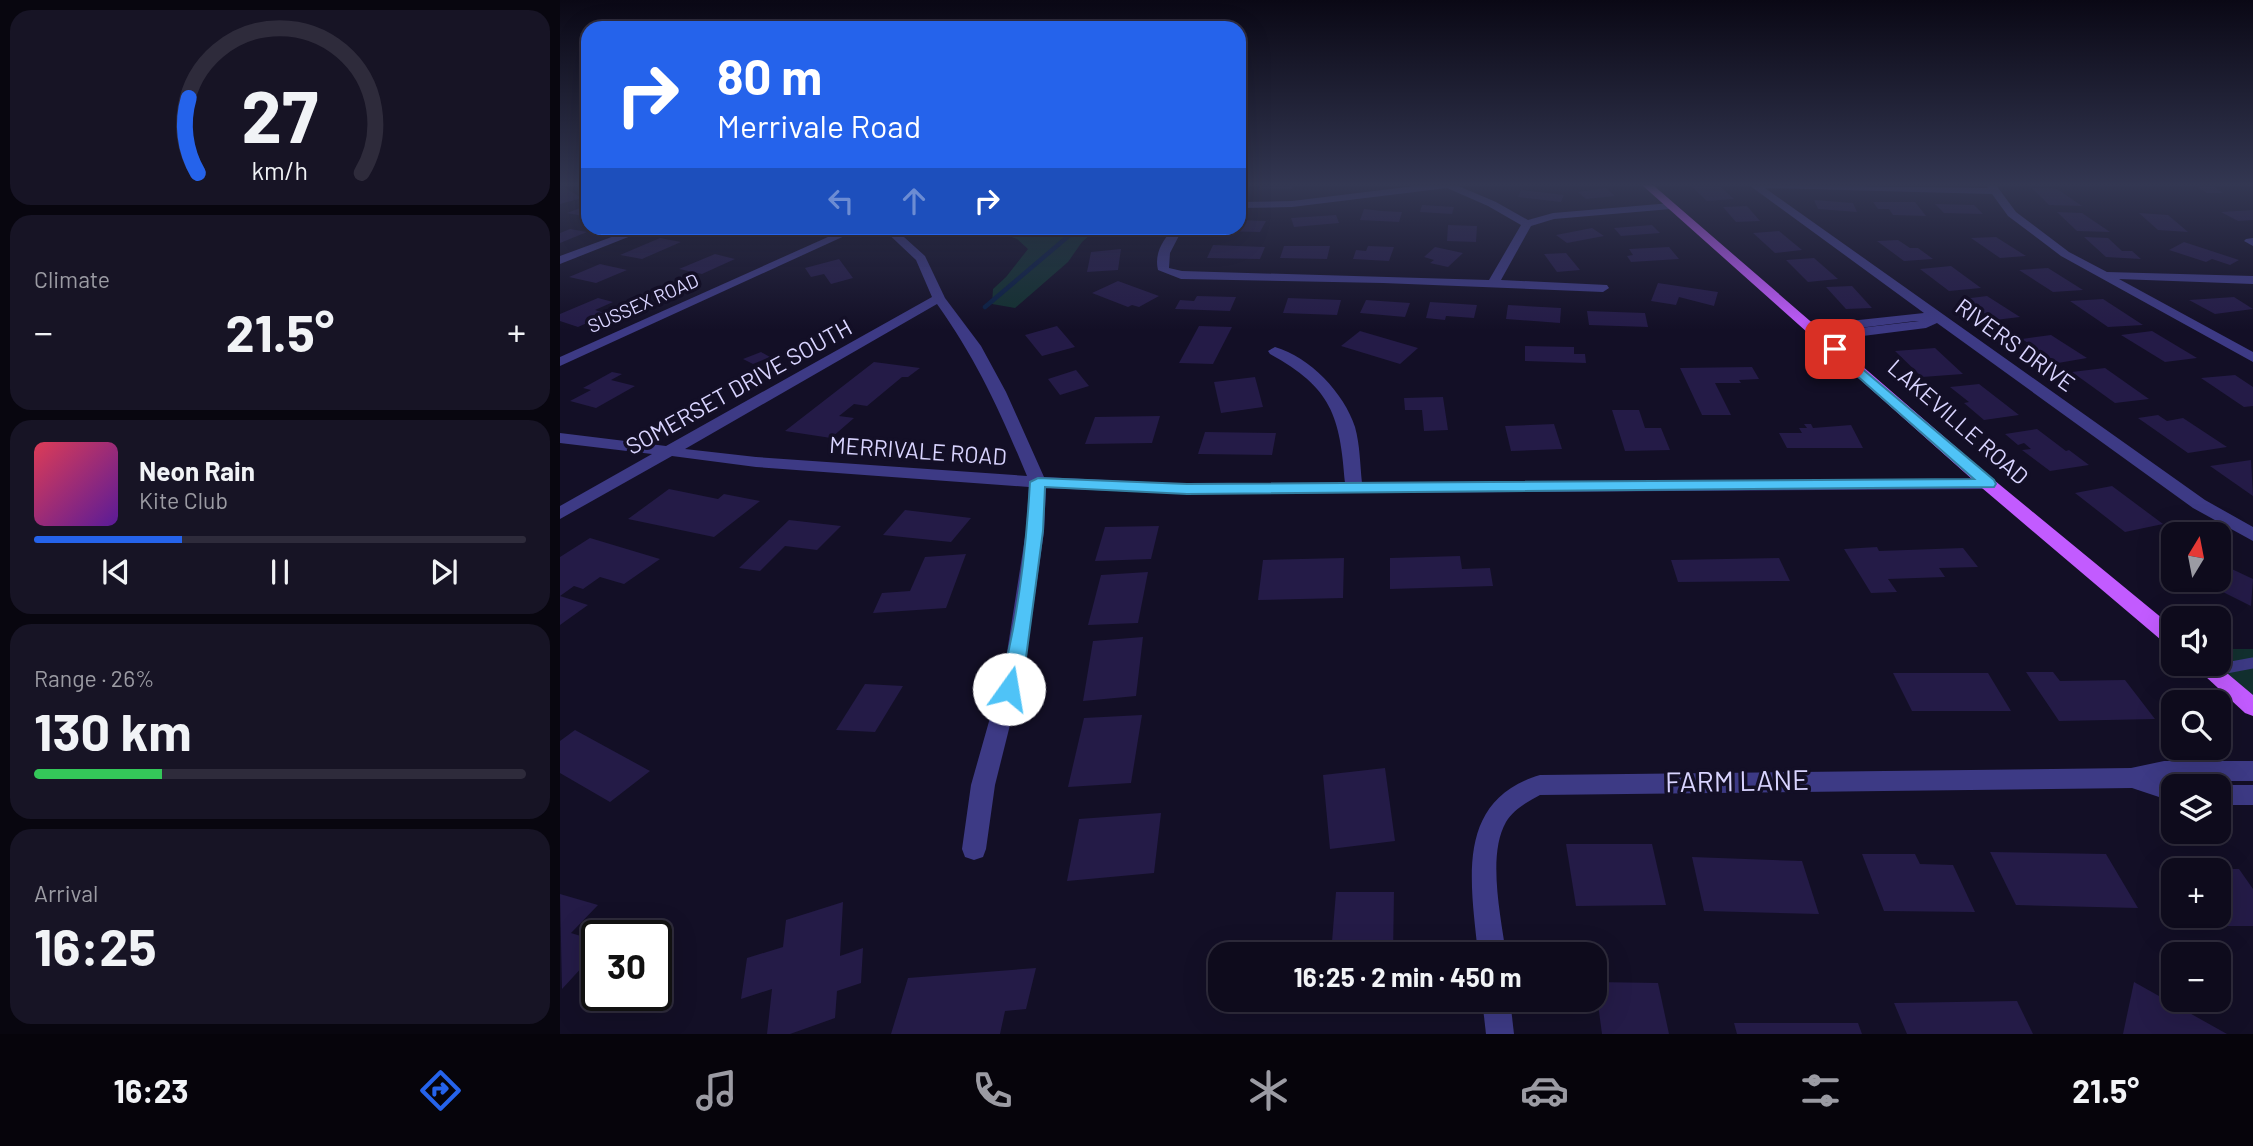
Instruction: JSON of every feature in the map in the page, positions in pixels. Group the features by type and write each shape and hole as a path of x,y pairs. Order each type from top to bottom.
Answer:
{"main road":[{"name":"LAKEVILLE ROAD","path":"1702,233 1989,484 2161,629"},
{"path":"2217,676 2253,707"}],"street":[{"path":"1493,283 1522,233"},
{"name":"RIVERS DRIVE","path":"1821,233 2199,504 2253,535"},
{"path":"2036,233 2065,254 2253,358"},
{"path":"560,260 626,235"},
{"name":"SUSSEX ROAD","path":"560,362 841,235"},
{"path":"895,235 920,258 939,298 974,346 999,392 1038,482 1035,531 1015,665 982,785 974,849"},
{"path":"1174,235 1161,264 1164,270 1174,274 1603,288"},
{"path":"2106,275 2253,280"},
{"name":"SOMERSET DRIVE SOUTH","path":"560,513 939,298"},
{"path":"1816,333 1843,326 1937,317"},
{"path":"1275,351 1312,373 1336,403 1347,428 1354,487"},
{"name":"MERRIVALE ROAD","path":"560,438 756,462 1038,482 1187,489 1989,484"},
{"name":"FARM LANE","path":"1491,942 1483,865 1488,829 1511,796 1536,786 1588,783 2131,778 2164,771 2253,771"},
{"name":"FARM LANE","path":"2131,778 2161,788"},
{"path":"2231,795 2253,795"},
{"path":"1497,1012 1500,1034"}],"lane":[{"path":"2231,665 2253,663"}],"green space":[{"path":"1006,235 1090,235 1068,262 1015,308 992,304 993,289 1028,249 1017,239"},
{"path":"2231,649 2253,649 2253,704 2220,676 2231,676"}],"building":[{"path":"560,233 581,233 581,234 560,243"},
{"path":"1447,233 1477,233 1476,242 1447,241"},
{"path":"1600,233 1604,236 1567,243 1556,235"},
{"path":"1619,233 1657,233 1621,236"},
{"path":"1753,233 1782,233 1802,250 1775,253"},
{"path":"1996,237 2026,256 2000,258 1971,238"},
{"path":"2084,237 2108,238 2122,251 2132,251 2141,259 2106,257"},
{"path":"660,238 681,242 642,259 620,255"},
{"path":"1898,240 1910,248 1918,248 1933,259 1904,261 1877,241"},
{"path":"2184,242 2239,260 2230,265 2212,259 2206,262 2169,250"},
{"path":"1213,245 1265,247 1260,259 1207,258"},
{"path":"1284,246 1330,246 1327,259 1280,258"},
{"path":"1368,246 1394,247 1389,261 1353,259 1356,250 1366,251"},
{"path":"1435,247 1463,253 1448,267 1430,263 1434,260 1424,257"},
{"path":"1669,247 1679,259 1631,262 1627,256 1633,255 1629,249"},
{"path":"1121,249 1118,270 1087,272 1091,252"},
{"path":"1566,253 1580,270 1557,272 1544,254"},
{"path":"715,254 735,259 702,274 679,269"},
{"path":"1814,258 1838,279 1808,282 1786,260"},
{"path":"839,259 853,278 831,284 824,274 811,277 805,268"},
{"path":"600,264 627,270 596,283 569,277"},
{"path":"1951,266 1981,288 1949,291 1920,269"},
{"path":"2048,268 2083,290 2053,292 2019,270"},
{"path":"1118,281 1159,296 1139,307 1128,307 1092,293"},
{"path":"1658,283 1718,292 1714,306 1679,297 1676,305 1651,301"},
{"path":"1852,286 1872,308 1846,309 1826,287"},
{"path":"1197,296 1236,297 1230,311 1175,309 1180,300 1194,301"},
{"path":"1987,296 2020,317 1995,320 1963,299"},
{"path":"2234,297 2253,309 2215,314 2189,300"},
{"path":"598,298 613,302 595,310 607,314 578,327 560,321 560,314"},
{"path":"1288,298 1341,300 1337,315 1283,313"},
{"path":"2103,299 2143,325 2108,327 2070,301"},
{"path":"1366,300 1410,303 1405,317 1360,313"},
{"path":"1430,302 1477,305 1474,318 1446,316 1445,320 1426,318"},
{"path":"1508,305 1561,308 1560,323 1506,319"},
{"path":"1587,311 1645,313 1648,327 1589,325"},
{"path":"1057,326 1075,347 1042,356 1025,335"},
{"path":"1199,326 1232,327 1213,364 1179,363"},
{"path":"1360,331 1418,348 1400,364 1341,346"},
{"path":"2152,331 2197,358 2165,362 2121,335"},
{"path":"2051,335 2087,358 2058,363 2022,339"},
{"path":"1525,346 1574,347 1574,354 1585,354 1586,363 1525,361"},
{"path":"1935,348 1963,374 1922,377 1895,351"},
{"path":"761,352 770,357 753,364 743,359"},
{"path":"874,362 920,368 908,377 902,377 867,406 854,404 839,416 854,418 831,438 785,431"},
{"path":"1752,367 1759,379 1739,380 1741,383 1715,383 1731,415 1702,415 1680,368"},
{"path":"2105,368 2149,399 2115,403 2072,372"},
{"path":"1076,370 1089,386 1060,395 1048,379"},
{"path":"612,372 622,374 611,380 635,386 596,408 570,401 591,390 583,388"},
{"path":"2235,375 2253,387 2253,406 2244,407 2201,378"},
{"path":"1255,377 1263,407 1221,413 1214,382"},
{"path":"1979,384 2019,415 1984,420 1964,403 1969,402 1950,387"},
{"path":"1443,397 1448,430 1424,431 1422,410 1405,410 1404,398"},
{"path":"1612,410 1639,410 1645,428 1661,428 1670,450 1625,451"},
{"path":"2158,415 2167,421 2183,418 2227,447 2188,453 2138,418"},
{"path":"1160,416 1152,443 1085,444 1095,417"},
{"path":"1554,424 1562,449 1511,451 1505,426"},
{"path":"1804,424 1811,424 1813,428 1851,425 1863,448 1787,448 1779,433 1802,433 1799,428 1807,428"},
{"path":"2037,429 2089,465 2050,471 2022,450 2031,449 2024,443 2018,445 2005,434"},
{"path":"1205,432 1276,433 1272,455 1198,454"},
{"path":"2251,460 2253,496 2210,466"},
{"path":"2112,486 2161,524 2125,532 2075,493"},
{"path":"669,489 718,499 724,494 760,501 714,537 628,519"},
{"path":"905,510 971,518 951,542 883,535"},
{"path":"789,520 841,526 817,550 785,546 760,571 739,568"},
{"path":"1159,526 1151,559 1095,561 1105,527"},
{"path":"590,538 660,559 624,584 600,577 583,589 574,586 560,596 560,557"},
{"path":"1877,547 1879,551 1963,548 1978,567 1939,568 1945,577 1888,579 1897,592 1871,593 1844,549"},
{"path":"966,554 946,608 873,613 882,593 910,591 925,557"},
{"path":"1460,556 1462,569 1490,568 1493,586 1390,589 1390,558"},
{"path":"1344,558 1343,598 1258,600 1263,560"},
{"path":"1779,558 1790,581 1678,582 1671,560"},
{"path":"2231,569 2253,579 2251,606 2223,592 2231,592"},
{"path":"1148,572 1138,623 1088,625 1101,575"},
{"path":"560,596 588,605 560,625"},
{"path":"1143,637 1136,696 1083,701 1093,641"},
{"path":"2026,672 2053,672 2060,681 2125,680 2155,719 2059,721"},
{"path":"1893,673 1988,673 2011,711 1912,711"},
{"path":"865,684 903,686 875,732 836,730"},
{"path":"1142,715 1131,783 1068,787 1084,718"},
{"path":"575,730 650,771 610,802 560,773 560,741"},
{"path":"1385,768 1395,841 1330,849 1323,775"},
{"path":"1161,813 1154,873 1067,881 1079,819"},
{"path":"1566,844 1652,844 1666,905 1576,906"},
{"path":"1990,852 2106,854 2138,908 2016,905"},
{"path":"1862,854 1915,854 1920,864 1953,865 1975,912 1884,911"},
{"path":"1692,857 1802,861 1819,914 1704,911"},
{"path":"2231,869 2239,869 2253,889 2253,926 2231,926"},
{"path":"1336,892 1394,892 1393,942 1332,942"},
{"path":"560,894 598,905 571,933 581,936 581,968 562,989"},
{"path":"843,902 840,956 863,948 861,983 837,991 835,1018 790,1034 767,1034 772,989 741,999 747,958 783,947 786,920"},
{"path":"1036,968 1026,1009 1005,1011 1000,1034 891,1034 908,978"},
{"path":"1607,982 1658,983 1669,1034 1602,1034 1599,1012 1607,1012"},
{"path":"2134,982 2161,997 2161,1012 2188,1012 2227,1034 2123,1034"},
{"path":"2017,1001 2033,1034 1907,1034 1894,1003"},
{"path":"1734,1023 1858,1023 1862,1034 1737,1034"}],"waterway":[{"path":"985,307 1070,235"}],"route":[{"path":"1009,689 1035,531 1038,482 1187,489 1989,484 1835,349"}]}
